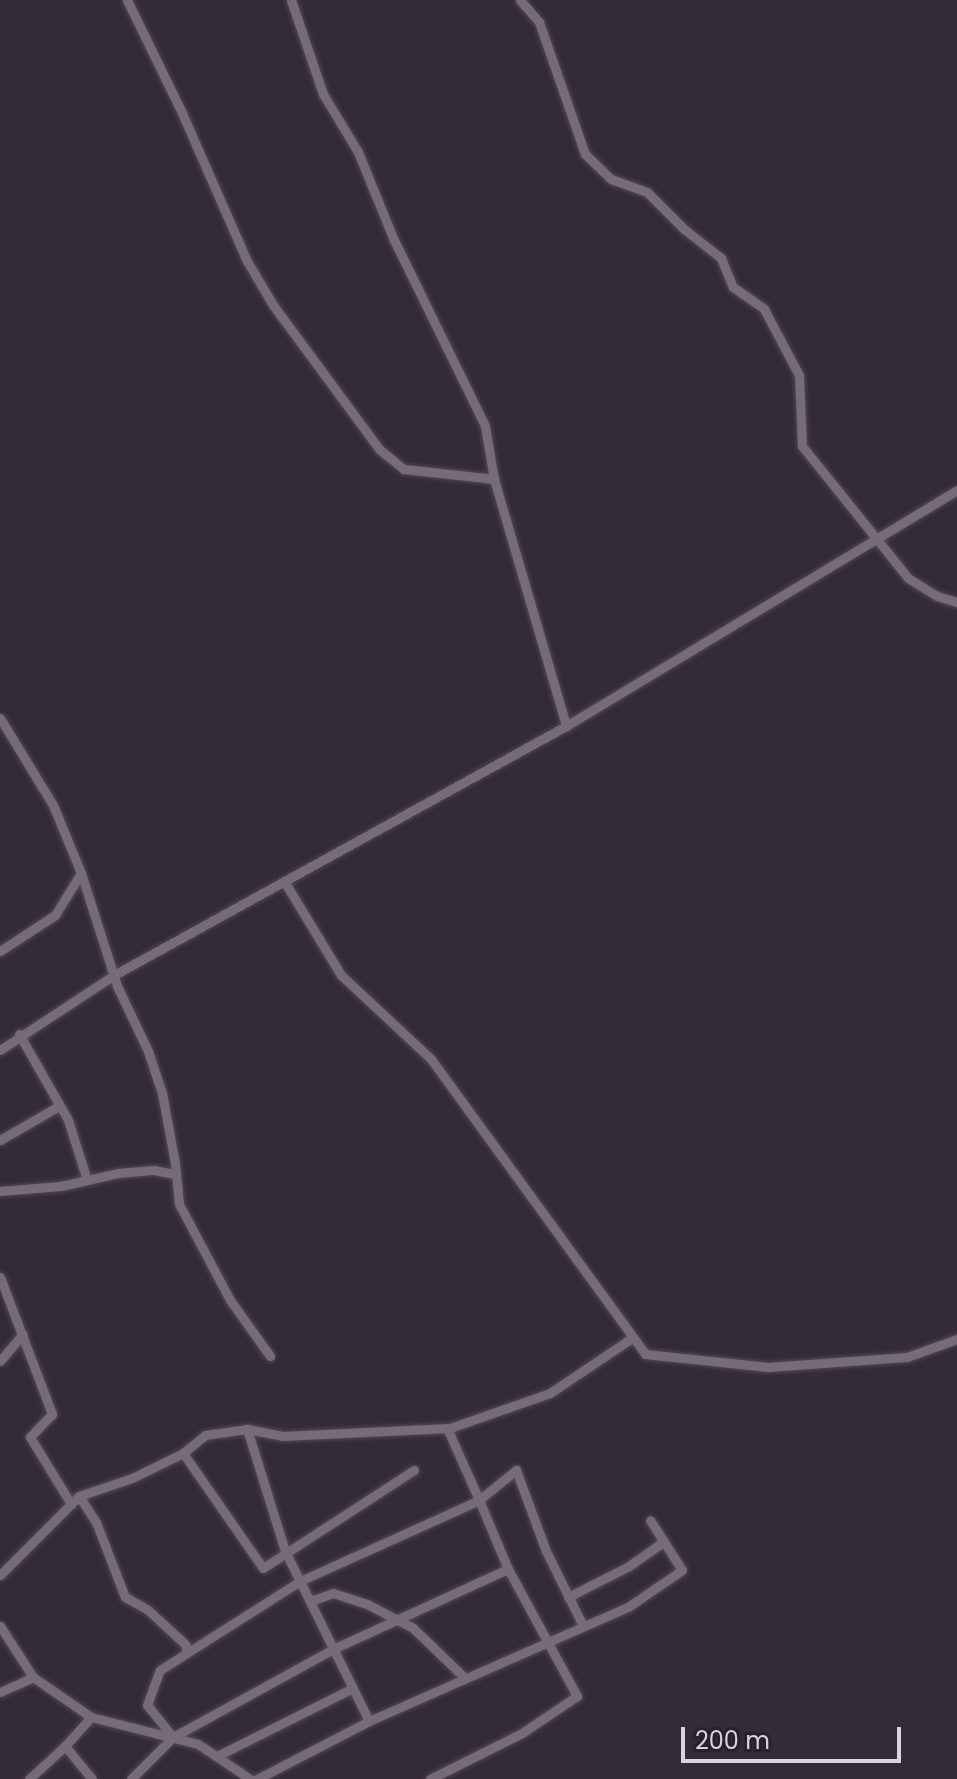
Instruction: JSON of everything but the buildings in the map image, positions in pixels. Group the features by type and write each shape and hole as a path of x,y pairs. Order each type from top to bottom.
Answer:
{"street":[{"path":"127,0 182,113 247,261 273,305 379,449 404,469 494,479"},
{"path":"291,0 323,94 358,152 394,240 485,426 494,479 566,726"},
{"path":"520,0 539,22 585,154 611,179 647,192 684,229 721,258 733,287 764,309 799,375 802,446 908,578 937,596 957,602"},
{"path":"0,1050 19,1034 114,975 566,726 957,490"},
{"path":"0,718 53,805 81,873 114,975 148,1051 162,1093 183,1215 230,1300 270,1356"},
{"path":"0,951 55,915 81,873"},
{"path":"284,881 341,975 431,1059 645,1354 768,1367 907,1357 957,1339"},
{"path":"19,1034 59,1106 87,1180"},
{"path":"0,1140 59,1106"},
{"path":"0,1191 154,1170 174,1174"},
{"path":"0,1277 52,1414 30,1437 75,1500 96,1522 125,1597 148,1610 185,1644 187,1653"},
{"path":"0,1361 23,1334"},
{"path":"0,1575 75,1500 132,1478 183,1453 205,1435 247,1429 282,1436 447,1428 550,1393 632,1338"},
{"path":"430,1779 522,1733 577,1696 508,1569 447,1428"},
{"path":"247,1429 285,1551 369,1721"},
{"path":"183,1453 263,1568 414,1470"},
{"path":"173,1737 147,1705 160,1670 300,1581 479,1500 516,1470 546,1551 583,1626"},
{"path":"257,1779 369,1721 628,1607 682,1570 650,1520"},
{"path":"568,1597 629,1566 663,1542"},
{"path":"131,1779 173,1737 333,1649 508,1569"},
{"path":"310,1601 333,1593 367,1604 413,1628 465,1678"},
{"path":"0,1626 33,1677 91,1717 198,1744 250,1779"},
{"path":"0,1692 33,1677"},
{"path":"217,1756 353,1688"},
{"path":"29,1779 91,1717"},
{"path":"65,1746 92,1779"}]}
